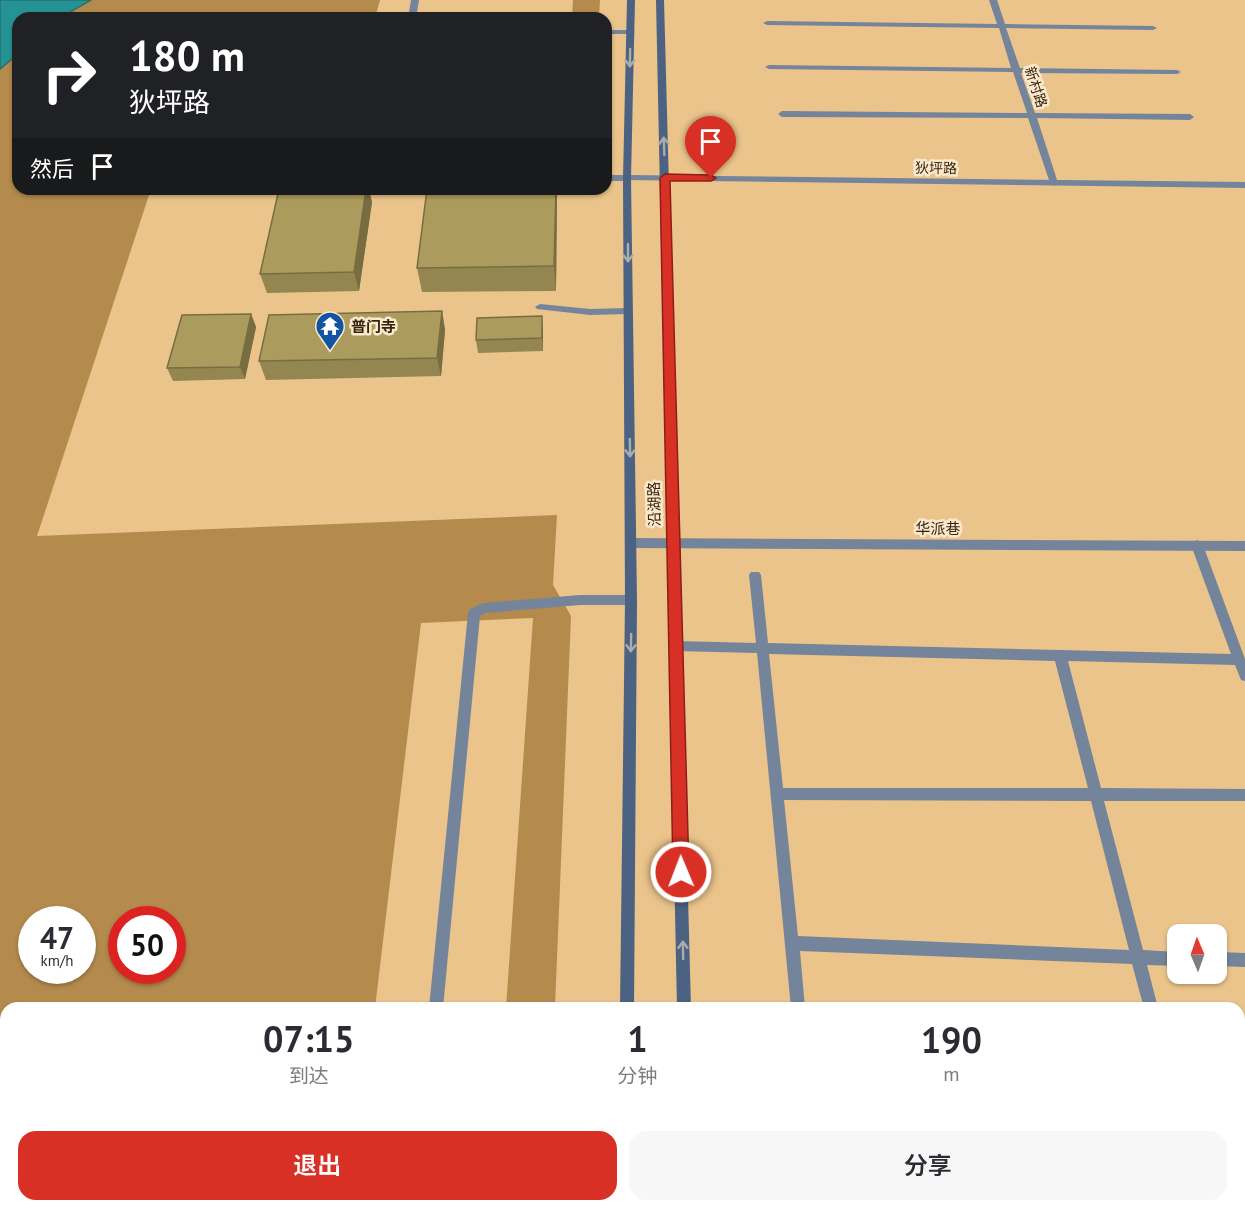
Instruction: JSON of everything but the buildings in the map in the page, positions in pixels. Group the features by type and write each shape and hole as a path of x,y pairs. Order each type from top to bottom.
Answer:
{"main road":[{"name":"沿湖路","path":"627,1002 631,600 627,178 631,0"},
{"name":"沿湖路","path":"660,0 684,1002"}],"street":[{"name":"新村路","path":"993,0 1054,183"},
{"path":"767,23 1153,28"},
{"path":"612,32 631,32"},
{"path":"769,67 1177,72"},
{"path":"782,114 1190,117"},
{"name":"狄坪路","path":"612,178 1245,185"},
{"path":"540,307 590,312 628,311"},
{"name":"华派巷","path":"630,543 1245,546"},
{"path":"1197,545 1245,676"},
{"path":"755,575 760,648 797,1002"},
{"path":"437,1002 474,613 483,608 580,600 631,600"},
{"path":"675,646 1239,660"},
{"path":"1060,656 1150,1002"},
{"path":"776,794 1245,795"},
{"path":"792,943 1167,959"},
{"path":"1227,959 1245,960"}],"shaded area":[{"path":"91,0 380,0 377,12 70,12"},
{"path":"573,0 600,0 599,12 572,12"},
{"path":"12,59 12,195 149,195 37,536 557,515 553,585 571,616 555,1002 506,1002 533,618 421,623 376,1002 0,1002 0,69"}],"water":[{"path":"0,0 91,0 70,12 12,12 12,59 0,69"}],"place":[{"name":"普门寺","path":"330,352"}],"route":[{"path":"681,872 665,178 711,178"}]}
